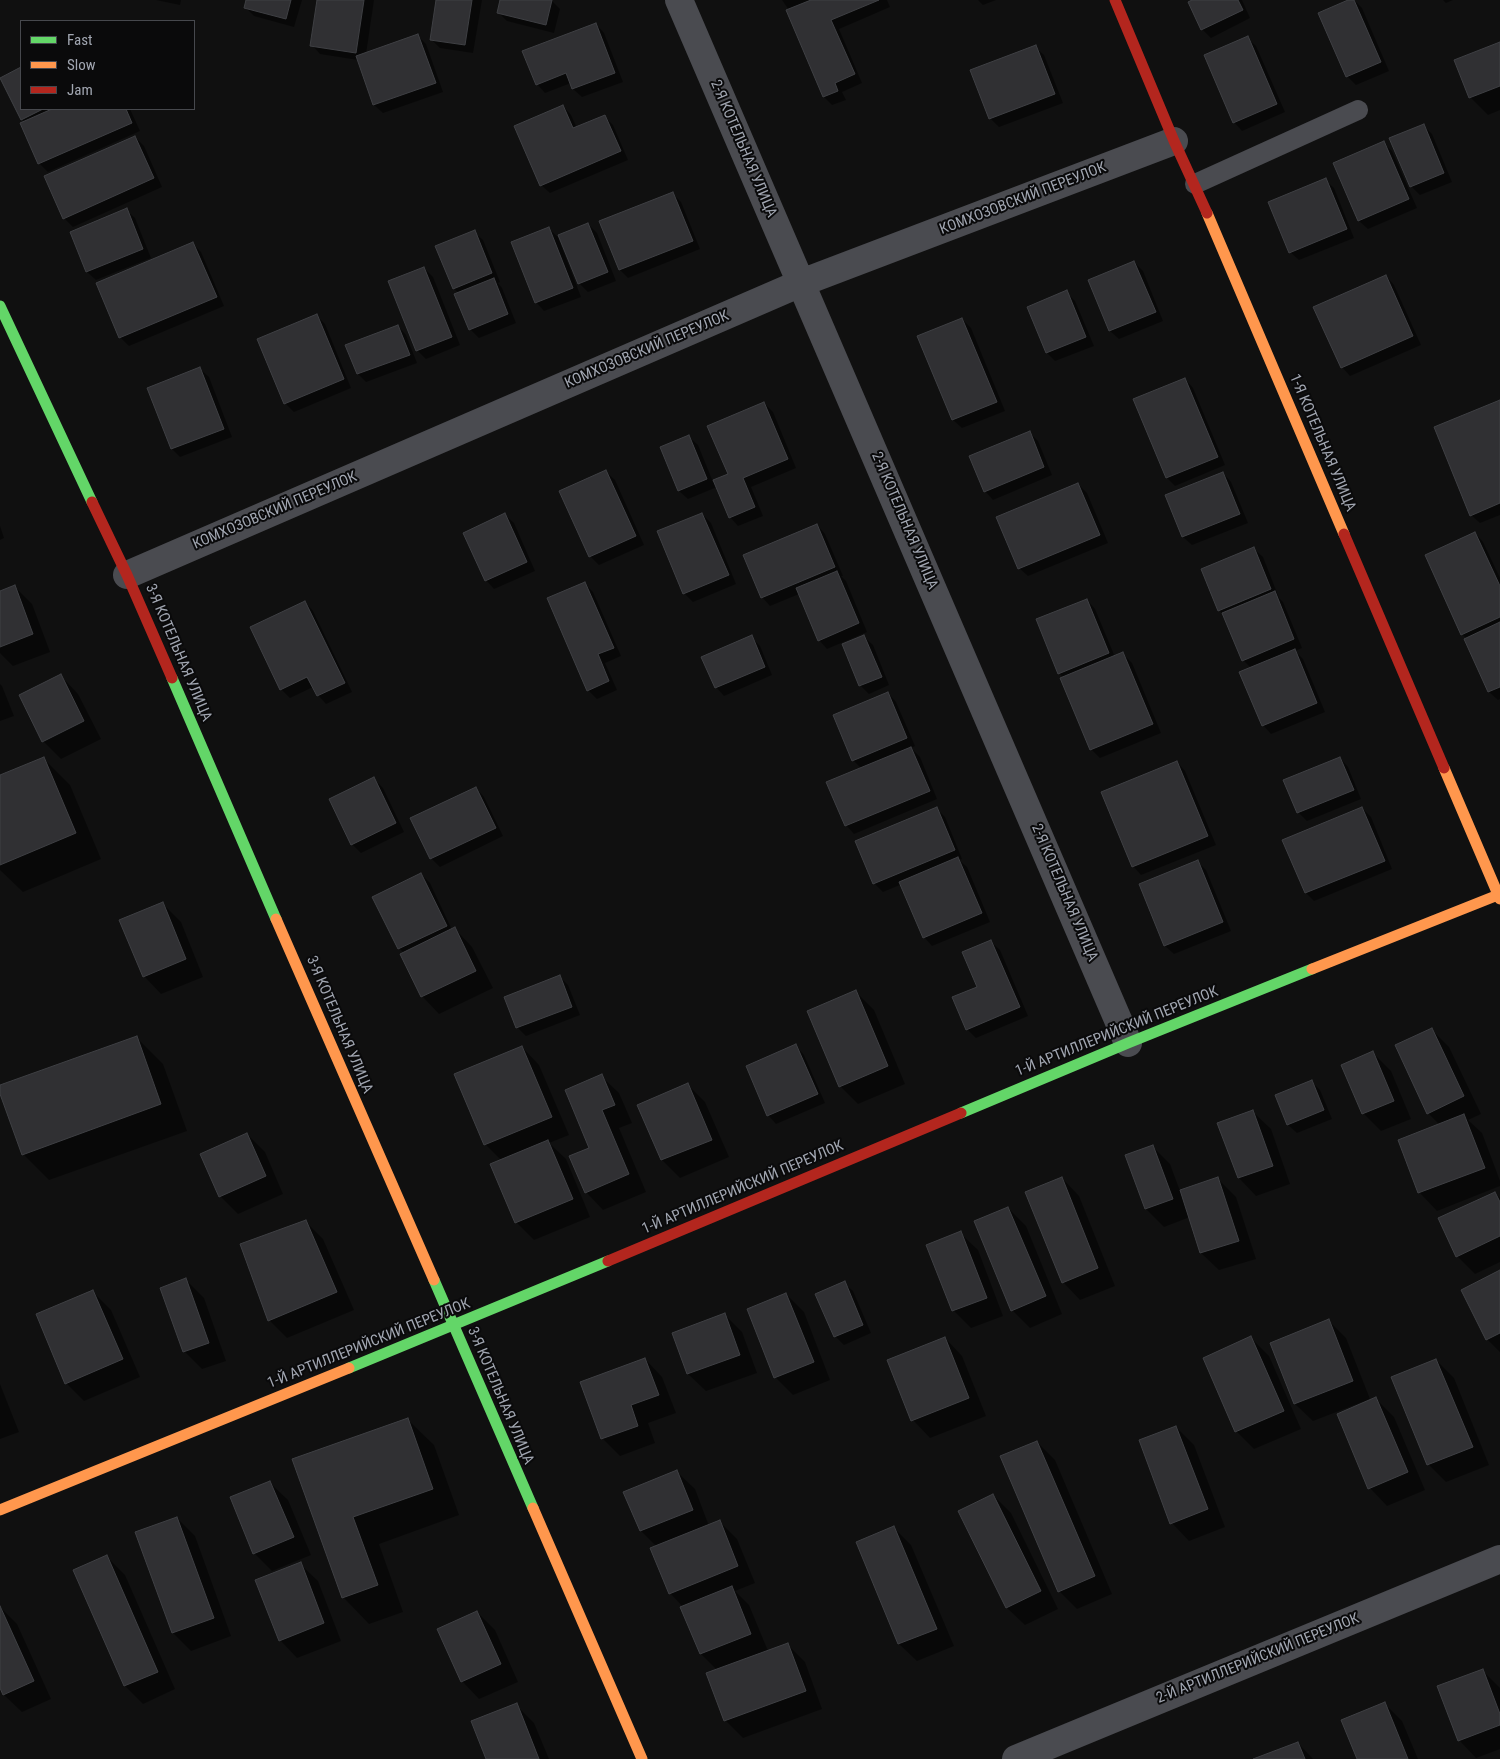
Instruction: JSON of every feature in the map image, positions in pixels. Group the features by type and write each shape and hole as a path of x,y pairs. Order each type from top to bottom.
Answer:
{"street":[{"name":"2-Я КОТЕЛЬНАЯ УЛИЦА","path":"679,0 1128,1043"},
{"name":"1-Я КОТЕЛЬНАЯ УЛИЦА","path":"1115,0 1499,897"},
{"name":"КОМХОЗОВСКИЙ ПЕРЕУЛОК","path":"127,575 802,283 1174,141"},
{"name":"3-Я КОТЕЛЬНАЯ УЛИЦА","path":"0,306 127,575 642,1759"},
{"name":"1-Й АРТИЛЛЕРИЙСКИЙ ПЕРЕУЛОК","path":"0,1510 454,1326 1128,1043 1499,897"},
{"name":"2-Й АРТИЛЛЕРИЙСКИЙ ПЕРЕУЛОК","path":"1016,1759 1500,1559"}],"lane":[{"path":"1195,184 1358,110"}],"building":[{"path":"246,0 291,0 286,19 244,8"},
{"path":"317,0 364,0 356,53 310,46"},
{"path":"436,0 472,0 465,45 430,40"},
{"path":"500,0 552,0 546,25 497,13"},
{"path":"811,0 879,0 831,20 855,74 835,83 838,91 823,97 786,10"},
{"path":"1192,0 1238,0 1243,10 1201,30 1188,2"},
{"path":"1348,0 1354,0 1381,62 1346,77 1318,13"},
{"path":"596,23 615,73 572,89 566,73 536,85 522,51"},
{"path":"418,34 436,83 373,105 356,56"},
{"path":"1248,36 1277,104 1233,123 1204,55"},
{"path":"1500,42 1500,86 1469,98 1454,60"},
{"path":"1036,45 1055,94 989,119 970,70"},
{"path":"20,68 20,110 41,110 21,120 0,78"},
{"path":"563,105 573,128 605,115 621,151 540,186 514,126"},
{"path":"50,110 126,110 132,123 38,164 20,123"},
{"path":"1424,124 1444,173 1410,187 1389,138"},
{"path":"135,136 154,178 63,219 44,176"},
{"path":"1384,141 1409,199 1358,221 1333,163"},
{"path":"1326,178 1347,229 1289,253 1268,202"},
{"path":"673,192 693,241 619,270 599,221"},
{"path":"127,208 143,249 86,272 70,232"},
{"path":"588,223 608,272 578,284 558,235"},
{"path":"549,227 573,288 535,303 511,242"},
{"path":"475,230 492,273 453,289 435,246"},
{"path":"193,242 217,297 119,338 96,283"},
{"path":"1134,261 1156,312 1109,331 1088,280"},
{"path":"424,267 452,337 416,351 388,281"},
{"path":"1386,275 1413,336 1341,368 1313,307"},
{"path":"494,278 508,314 469,330 454,294"},
{"path":"1067,290 1086,337 1046,353 1027,307"},
{"path":"317,314 344,379 284,404 257,339"},
{"path":"962,318 997,402 952,420 917,336"},
{"path":"398,325 410,355 357,374 345,345"},
{"path":"200,367 224,429 171,449 147,388"},
{"path":"1185,378 1218,457 1166,478 1133,399"},
{"path":"1500,400 1500,503 1470,516 1434,427"},
{"path":"764,402 788,459 743,478 755,507 729,518 713,480 728,474 707,426"},
{"path":"1030,431 1044,467 984,492 969,456"},
{"path":"689,435 707,479 678,491 660,447"},
{"path":"606,470 636,536 589,557 559,491"},
{"path":"1223,472 1240,514 1182,537 1165,495"},
{"path":"1078,483 1100,535 1018,569 996,517"},
{"path":"505,513 527,562 485,581 463,533"},
{"path":"702,513 729,575 683,594 657,531"},
{"path":"817,524 835,567 761,598 743,555"},
{"path":"1475,532 1500,586 1500,617 1461,635 1425,555"},
{"path":"1254,547 1271,589 1218,611 1201,569"},
{"path":"837,571 859,623 818,641 796,588"},
{"path":"585,582 614,648 598,654 609,681 587,691 547,598"},
{"path":"15,585 33,634 0,647 0,591"},
{"path":"1275,591 1294,639 1242,661 1222,613"},
{"path":"1087,599 1109,653 1058,674 1036,619"},
{"path":"305,601 345,683 317,696 307,677 280,690 250,627"},
{"path":"1500,622 1500,687 1488,692 1464,639"},
{"path":"752,635 765,667 715,688 701,657"},
{"path":"864,635 882,677 859,686 842,644"},
{"path":"1295,649 1317,703 1262,726 1239,672"},
{"path":"1123,652 1153,724 1090,750 1060,678"},
{"path":"61,674 84,721 42,742 19,695"},
{"path":"888,692 907,738 852,761 833,715"},
{"path":"911,747 930,791 845,826 826,782"},
{"path":"44,757 76,833 0,865 0,775"},
{"path":"1340,757 1354,790 1297,813 1283,780"},
{"path":"1177,761 1208,836 1132,867 1101,792"},
{"path":"374,777 396,823 351,845 329,799"},
{"path":"476,787 496,828 430,859 410,818"},
{"path":"937,807 955,850 873,884 855,841"},
{"path":"1362,807 1385,861 1305,893 1282,840"},
{"path":"958,857 982,913 923,938 899,882"},
{"path":"1198,860 1223,922 1164,946 1139,884"},
{"path":"421,873 447,926 398,949 372,897"},
{"path":"163,902 186,959 143,977 119,920"},
{"path":"455,927 476,971 421,997 400,954"},
{"path":"991,940 1020,1007 966,1030 952,997 977,987 962,952"},
{"path":"560,975 572,1007 516,1028 504,997"},
{"path":"856,990 888,1066 839,1087 807,1011"},
{"path":"1432,1028 1464,1096 1427,1114 1395,1045"},
{"path":"137,1036 161,1104 22,1155 0,1094 0,1085"},
{"path":"796,1044 818,1094 767,1116 746,1066"},
{"path":"522,1046 552,1117 484,1145 454,1074"},
{"path":"1373,1051 1394,1101 1362,1114 1341,1065"},
{"path":"602,1074 615,1105 602,1110 629,1174 585,1193 569,1156 589,1148 565,1090"},
{"path":"1312,1080 1324,1110 1287,1125 1275,1095"},
{"path":"688,1083 712,1140 661,1160 637,1105"},
{"path":"1253,1110 1273,1166 1238,1178 1217,1123"},
{"path":"1464,1114 1485,1168 1418,1193 1398,1140"},
{"path":"247,1133 266,1176 219,1197 200,1154"},
{"path":"548,1140 573,1199 515,1223 490,1164"},
{"path":"1153,1145 1173,1199 1145,1209 1125,1155"},
{"path":"1062,1177 1098,1268 1062,1283 1025,1192"},
{"path":"1218,1177 1239,1241 1200,1253 1180,1190"},
{"path":"1495,1192 1500,1202 1500,1236 1456,1257 1438,1218"},
{"path":"1008,1207 1046,1296 1011,1311 974,1221"},
{"path":"306,1220 337,1292 268,1321 240,1244"},
{"path":"961,1231 987,1298 952,1311 926,1245"},
{"path":"1500,1270 1500,1333 1486,1340 1461,1290"},
{"path":"186,1278 209,1343 183,1352 160,1288"},
{"path":"845,1281 863,1325 834,1337 815,1294"},
{"path":"93,1290 123,1359 65,1384 36,1314"},
{"path":"786,1293 814,1362 774,1378 747,1309"},
{"path":"725,1313 740,1355 687,1374 672,1333"},
{"path":"1329,1319 1353,1381 1294,1404 1270,1343"},
{"path":"1251,1336 1284,1411 1235,1432 1203,1358"},
{"path":"945,1337 969,1398 911,1421 887,1360"},
{"path":"645,1358 659,1395 631,1405 638,1426 601,1439 580,1382"},
{"path":"1436,1359 1473,1447 1427,1465 1391,1377"},
{"path":"1376,1397 1408,1472 1368,1489 1337,1414"},
{"path":"408,1418 433,1489 353,1517 378,1585 342,1598 292,1459"},
{"path":"1176,1426 1208,1509 1170,1524 1139,1440"},
{"path":"1037,1441 1095,1576 1058,1592 1000,1456"},
{"path":"677,1470 693,1510 640,1531 623,1492"},
{"path":"270,1481 294,1537 253,1554 230,1497"},
{"path":"993,1494 1041,1591 1006,1608 958,1511"},
{"path":"177,1517 214,1618 172,1633 135,1532"},
{"path":"720,1520 738,1566 669,1594 650,1548"},
{"path":"894,1526 937,1629 898,1644 856,1542"},
{"path":"107,1555 158,1672 124,1686 73,1570"},
{"path":"301,1562 324,1623 279,1641 255,1580"},
{"path":"732,1586 751,1634 700,1654 680,1607"},
{"path":"0,1606 34,1681 3,1695 0,1688"},
{"path":"477,1611 501,1664 461,1682 437,1629"},
{"path":"788,1643 806,1691 724,1721 706,1673"},
{"path":"1483,1669 1500,1714 1500,1725 1458,1741 1437,1686"},
{"path":"1385,1702 1408,1759 1357,1759 1341,1720"},
{"path":"517,1703 539,1759 486,1759 471,1721"},
{"path":"1298,1742 1305,1759 1253,1759"}],"traffic: fast":[{"path":"0,306 92,502"},
{"path":"172,678 276,919"},
{"path":"961,1113 1312,969"},
{"path":"349,1368 608,1261"},
{"path":"434,1280 533,1508"}],"traffic: slow":[{"path":"1207,213 1344,534"},
{"path":"1444,768 1500,899"},
{"path":"1312,969 1498,895"},
{"path":"276,919 434,1280"},
{"path":"0,1510 349,1368"},
{"path":"533,1508 642,1759"}],"traffic: jam":[{"path":"1115,0 1174,141 1207,213"},
{"path":"92,502 127,575 172,678"},
{"path":"1344,534 1444,768"},
{"path":"608,1261 961,1113"}]}
